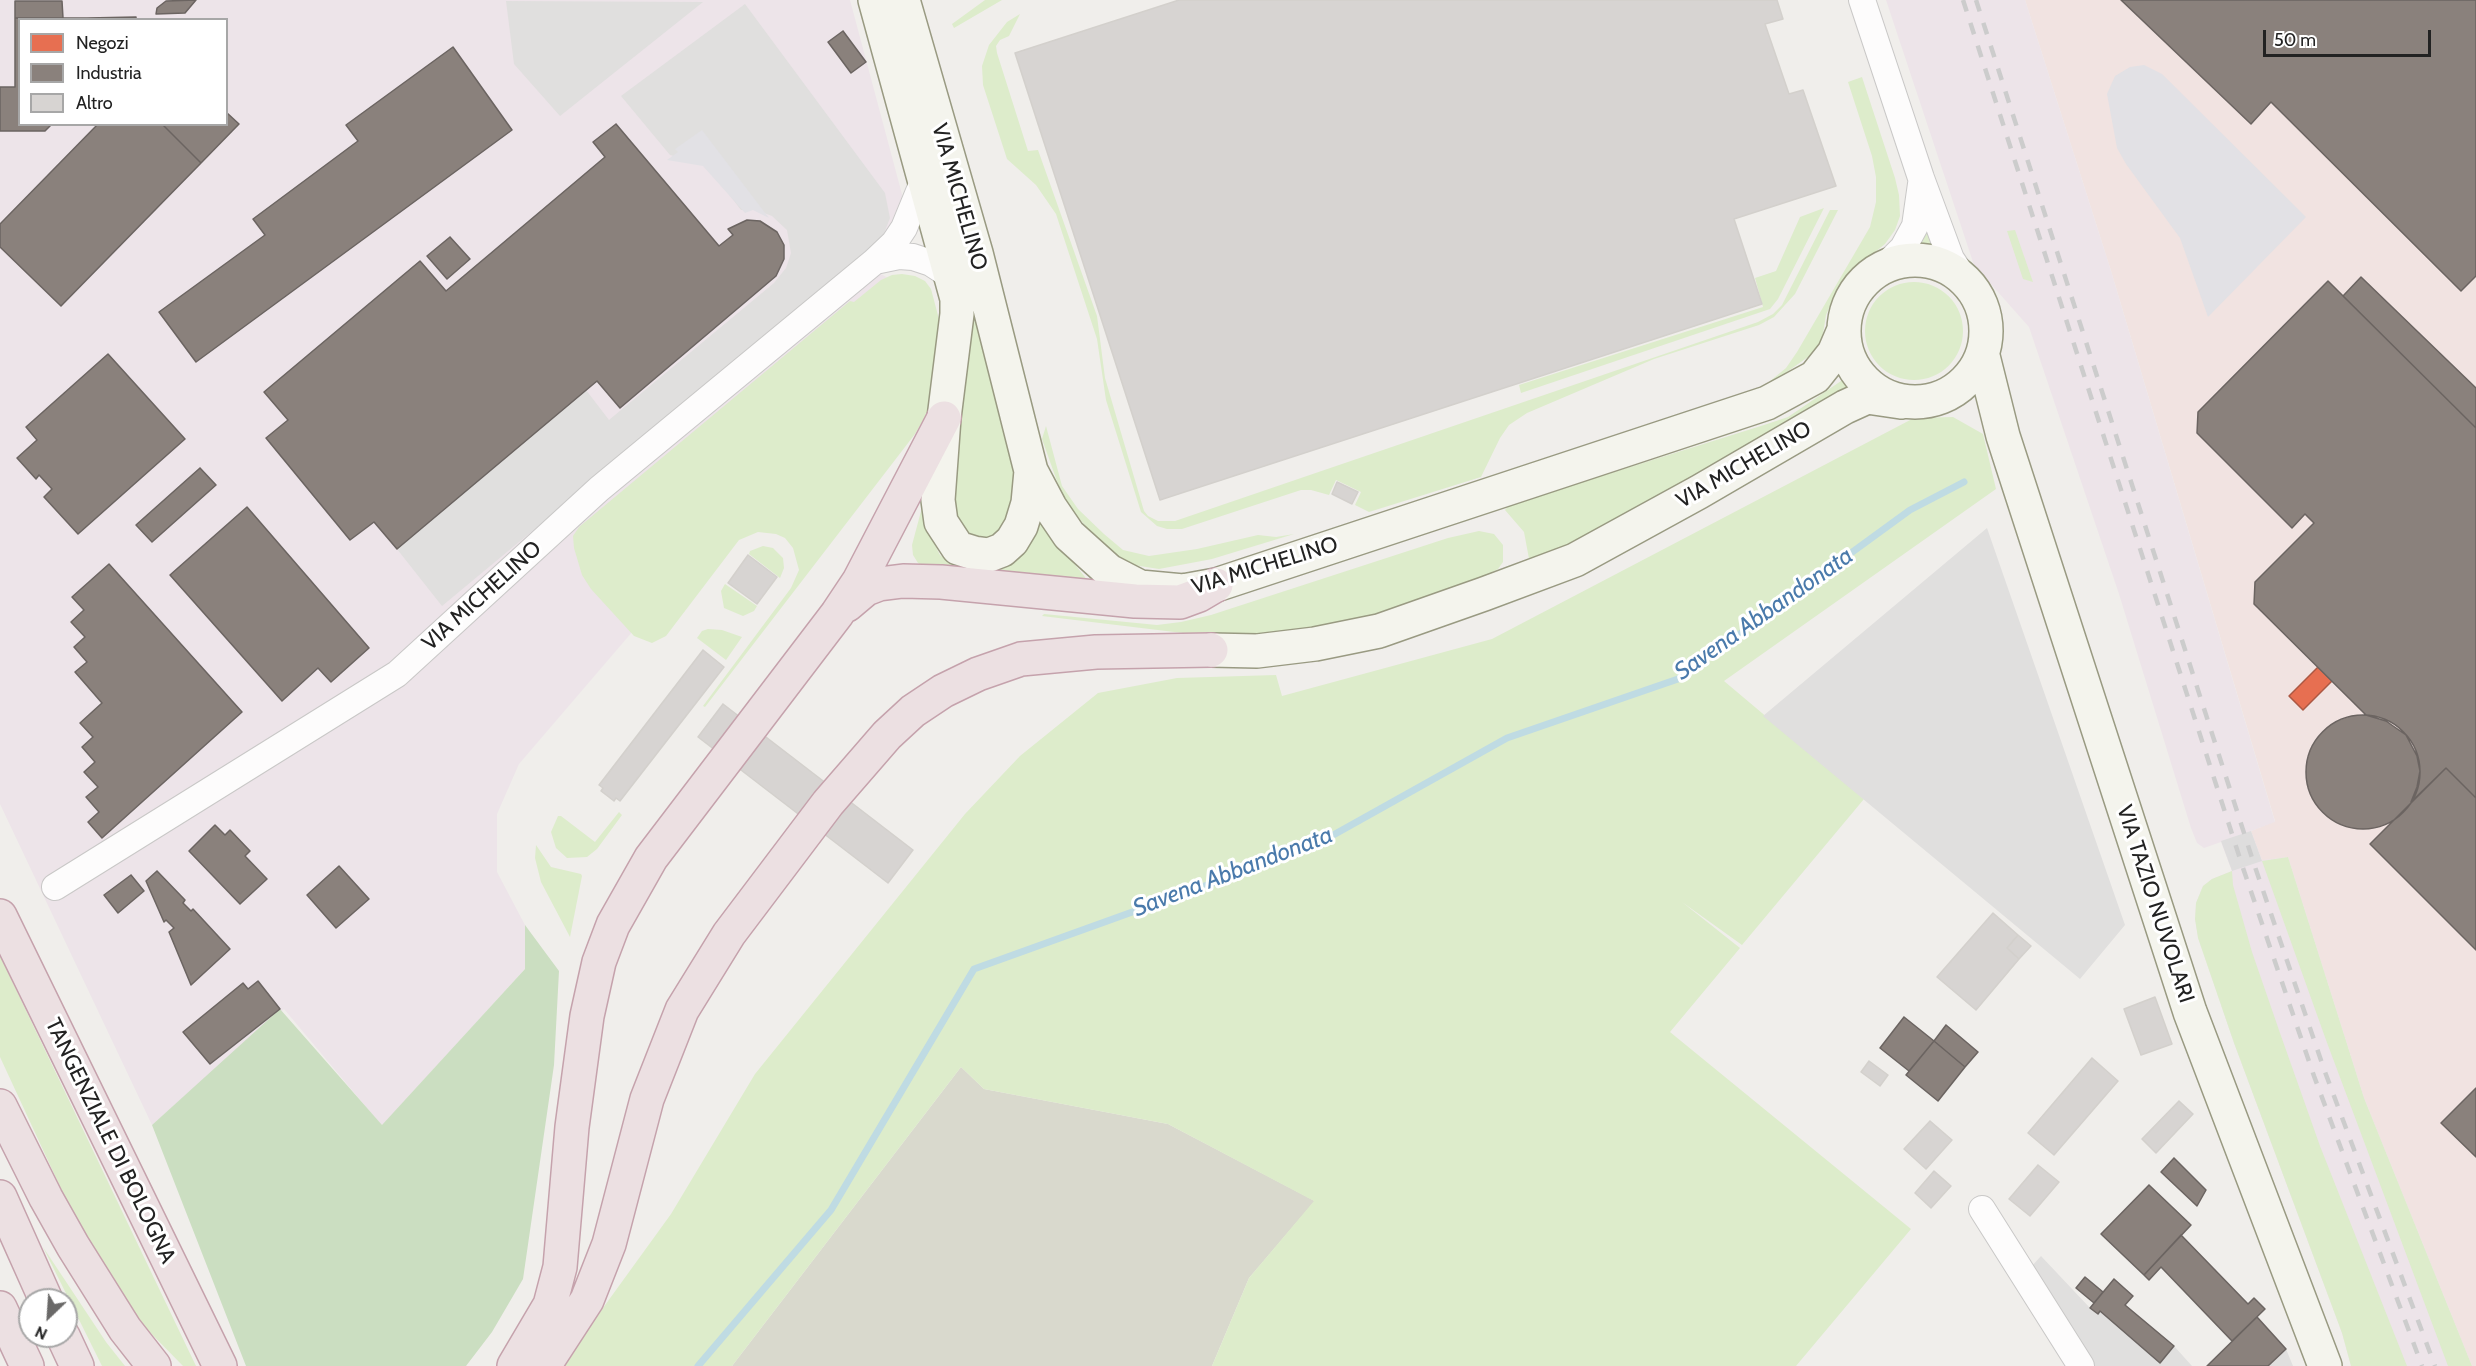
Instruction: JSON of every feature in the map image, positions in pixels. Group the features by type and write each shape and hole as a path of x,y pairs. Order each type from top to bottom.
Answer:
{"highway":[{"path":"514,1366 550,1305 560,1267 562,1223 587,1016 598,962 613,925 657,849 837,614 879,545 905,489 944,418"},
{"path":"837,614 866,589 879,584 903,581 941,582 1135,602 1180,602 1216,585"},
{"path":"544,1366 587,1300 609,1244 647,1099 682,1010 729,934 828,802 887,735 913,711 944,691 978,674 1021,659 1096,652 1211,650"},
{"name":"TANGENZIALE DI BOLOGNA","path":"0,916 220,1366"},
{"path":"0,1106 46,1198 79,1256 125,1329 154,1366"},
{"path":"0,1197 41,1288"},
{"path":"494,1366 538,1301 562,1223"},
{"path":"525,1366 540,1349 579,1294 609,1244"},
{"path":"0,1308 27,1366"},
{"path":"69,1348 77,1366"}],"street":[{"path":"1862,0 1921,178 1951,259 1977,294 1984,309 1987,333 1983,356 1974,373 1961,387 1945,397 1914,402 1878,393 1860,377 1848,356 1843,332 1846,312 1854,293 1903,248 1915,226 1921,178"},
{"name":"VIA MICHELINO","path":"880,3 957,299 938,500 941,522 958,548 989,555 1002,550 1012,541 1021,526 1029,503 1031,471"},
{"name":"VIA MICHELINO","path":"880,3 976,253 1031,471 1050,507 1070,535 1109,571 1140,587 1183,591 1216,585 1767,403 1815,377 1834,353 1843,332"},
{"name":"VIA MICHELINO","path":"55,887 397,674 599,489 875,261 894,243 904,228 925,177"},
{"name":"VIA MICHELINO","path":"875,261 899,256 913,257 930,263 951,276"},
{"path":"1885,266 1906,261 1928,261 1949,268 1966,281"},
{"name":"VIA TAZIO NUVOLARI","path":"1983,356 2003,436 2190,1012 2325,1366"},
{"name":"VIA MICHELINO","path":"1211,650 1257,651 1336,640 1379,631 1474,598 1575,560 1699,492 1845,407 1867,397 1914,402"},
{"name":"VIA TAZIO NUVOLARI","path":"1914,402 1962,405 1984,415 2003,436"},
{"path":"1982,1209 2081,1366"}],"shaded area":[{"path":"0,0 850,0 903,198 881,274 911,291 795,502 705,547 519,764 497,814 497,872 525,925 525,969 382,1126 284,1009 152,1125 0,804"},
{"path":"1886,0 2025,0 2111,271 2275,822 2251,831 2262,860 2288,857 2364,1098 2472,1366 2351,1366 2342,1333 2234,1043 2198,937 2195,919 2196,903 2203,886 2212,879 2232,871 2221,842 2204,848 2197,843 2191,828 2119,594 2029,327 1974,265"},
{"path":"2025,0 2476,0 2476,1366 2472,1366 2364,1098 2288,857 2262,861 2251,831 2275,821 2111,271"},
{"path":"506,1 703,2 560,116 514,64"},
{"path":"745,4 885,193 890,218 881,241 442,606 397,549 586,390 609,420 774,283 786,268 791,253 787,230 772,216 756,210 741,210 706,164 670,155 621,96"},
{"path":"2144,65 2162,74 2306,217 2208,317 2180,238 2126,164 2117,148 2107,94 2115,76 2130,67"},
{"path":"702,130 769,218 753,210 745,213 703,166 667,160 678,152 675,149"},
{"path":"1987,528 2125,925 2080,979 1763,716"},
{"path":"961,1067 984,1089 1168,1124 1315,1201 1249,1278 1212,1366 732,1366"},
{"path":"2041,1256 2090,1308 2097,1313 2100,1311 2160,1362 2174,1346 2192,1366 2094,1366 2087,1359 2031,1267"},
{"path":"2286,1349 2293,1366 2269,1366"}],"green space":[{"path":"985,0 1002,0 954,28 952,24"},
{"path":"1020,14 1009,36 1000,40 996,46 997,53 1028,151 1038,150 1097,316 1105,378 1144,511 1158,521 1175,521 1758,322 1773,314 1782,305 1830,210 1838,210 1795,294 1774,317 1759,325 1654,359 1527,413 1509,425 1481,477 1369,512 1355,505 1361,492 1336,480 1329,495 1301,490 1182,529 1167,529 1157,526 1141,512 1106,400 1097,339 1056,214 1036,185 1007,159 983,85 982,66 989,45 1007,22"},
{"path":"1862,77 1895,178 1900,216 1895,230 1885,244 1848,274 1839,286 1826,315 1822,340 1815,352 1777,379 1769,382 1786,368 1797,352 1870,227 1876,202 1876,177 1872,156 1848,82"},
{"path":"1824,208 1778,299 1770,309 1521,393 1519,385 1763,307 1755,278 1776,271 1800,217"},
{"path":"1928,221 1938,252 1916,248"},
{"path":"2015,230 2033,282 2023,279 2007,231"},
{"path":"902,274 915,276 925,281 931,289 940,323 931,407 915,434 705,707 703,706 791,588 799,570 793,548 785,538 776,534 758,532 739,540 666,636 652,643 634,636 591,589 582,575 573,536 579,527 850,301 854,302 881,280"},
{"path":"1914,282 1933,286 1949,296 1959,312 1963,331 1959,350 1949,366 1933,376 1914,380 1895,376 1879,366 1869,350 1865,331 1869,312 1879,296 1895,286"},
{"path":"972,321 977,322 1014,470 1016,501 1009,532 973,544 952,509"},
{"path":"1847,379 1853,386 1602,535 1530,564 1524,532 1505,510 1509,505 1788,417"},
{"path":"1953,417 1983,434 1996,489 1724,681 1864,799 1742,945 1682,902 1740,948 1670,1032 1911,1229 1796,1366 1212,1366 1249,1278 1314,1201 1168,1124 984,1089 961,1067 732,1366 561,1366 671,1214 755,1074 965,814 1020,756 1098,693 1177,678 1276,675 1282,696 1492,639 1914,418"},
{"path":"1046,426 1062,486 1078,509 1123,550 1149,556 1197,549 1258,535 1276,537 1294,534 1212,559 1159,569 1127,564 1097,539 1064,501 1042,439"},
{"path":"924,500 927,504 930,535 940,555 954,566 972,574 992,574 1010,565 1024,553 1039,520 1089,582 1089,586 969,577 924,567 913,555 912,545"},
{"path":"1479,531 1494,534 1503,545 1503,562 1498,569 1485,576 1350,623 1320,631 1224,638 1042,616 1044,614 1157,625 1181,622 1211,615 1448,538"},
{"path":"763,546 773,548 783,558 784,568 780,578 749,554 750,551"},
{"path":"725,584 757,606 754,611 743,616 724,608 721,591"},
{"path":"722,630 742,637 726,660 697,638 702,631"},
{"path":"619,812 622,815 597,849 587,857 567,858 556,848 551,832 558,816 595,842"},
{"path":"536,845 551,867 582,876 570,937 541,882 535,858"},
{"path":"2288,857 2364,1098 2472,1366 2448,1366 2326,1040 2262,861"},
{"path":"2232,871 2233,885 2252,952 2280,1033 2320,1146 2407,1366 2351,1366 2342,1333 2234,1043 2198,938 2195,919 2196,903 2203,886 2212,879"},
{"path":"525,925 559,971 554,1065 523,1279 492,1332 466,1366 246,1366 152,1125 280,1009 382,1125 525,969"},
{"path":"0,956 196,1366 183,1366 137,1319 69,1206 0,1057"},
{"path":"43,1247 70,1288 63,1288"},
{"path":"78,1300 125,1366 102,1366 78,1318"}],"pier":[{"path":"2251,831 2262,861 2232,871 2221,841"}],"building: Negozi":[{"path":"2318,667 2332,681 2303,710 2289,696"}],"building: Industria":[{"path":"196,0 185,13 156,14 157,8 166,1"},
{"path":"2121,0 2476,0 2476,276 2461,291 2271,102 2251,124"},
{"path":"15,1 62,1 63,18 15,18"},
{"path":"136,17 136,18 87,18"},
{"path":"15,18 18,18 18,126 50,126 45,131 0,131 0,87 15,87"},
{"path":"843,31 866,62 851,73 828,42"},
{"path":"453,47 512,130 196,362 159,312 265,235 253,219 358,141 346,125"},
{"path":"228,114 239,124 201,163 164,126 228,126"},
{"path":"616,124 719,246 733,235 728,229 747,220 760,221 777,232 784,245 784,259 776,276 620,408 597,381 397,549 374,522 350,540 266,438 288,420 264,392 420,261 446,291 605,157 593,142"},
{"path":"96,126 164,126 201,163 61,306 0,247 0,224"},
{"path":"450,237 470,259 447,279 427,256"},
{"path":"2361,277 2476,388 2476,428 2343,296"},
{"path":"2328,281 2476,428 2476,798 2446,768 2411,802 2420,771 2417,756 2406,735 2386,721 2366,715 2254,604 2255,582 2314,523 2305,514 2292,528 2197,433 2198,412"},
{"path":"108,354 185,439 78,534 44,497 52,489 39,475 36,479 17,458 37,440 26,427"},
{"path":"200,468 216,485 152,542 136,525"},
{"path":"247,507 369,648 331,682 318,668 282,701 170,575"},
{"path":"109,564 242,712 102,838 88,822 99,812 86,797 98,787 84,772 95,762 82,747 93,737 80,723 102,703 75,672 87,662 74,647 85,637 71,622 84,610 72,597"},
{"path":"2363,715 2385,719 2403,732 2416,750 2420,772 2416,794 2403,812 2385,825 2363,829 2341,825 2323,812 2310,794 2306,772 2310,750 2323,732 2341,719"},
{"path":"2446,768 2476,798 2476,950 2370,844"},
{"path":"215,825 225,835 230,830 250,851 245,856 267,879 240,904 189,851"},
{"path":"339,866 369,899 336,928 307,895"},
{"path":"157,871 185,900 183,903 191,911 193,909 230,949 191,985 169,932 174,928 166,920 164,922 146,881"},
{"path":"131,875 144,891 118,913 104,895"},
{"path":"258,981 280,1009 210,1064 183,1032 243,983 248,989"},
{"path":"1904,1017 1934,1041 1909,1071 1880,1048"},
{"path":"1946,1025 1978,1052 1965,1067 1934,1041"},
{"path":"1934,1041 1965,1067 1938,1101 1906,1075"},
{"path":"2476,1088 2476,1157 2441,1123"},
{"path":"2174,1158 2206,1190 2197,1206 2161,1172"},
{"path":"2149,1185 2191,1225 2144,1275 2101,1234"},
{"path":"2181,1235 2248,1304 2254,1298 2265,1309 2232,1341 2161,1267 2149,1280 2144,1275"},
{"path":"2085,1277 2103,1292 2094,1303 2076,1288"},
{"path":"2114,1279 2133,1296 2125,1305 2174,1346 2160,1363 2100,1311 2098,1314 2090,1308"},
{"path":"2257,1317 2286,1349 2268,1366 2207,1366"}],"building: Altro":[{"path":"1179,0 1777,0 1783,19 1765,24 1789,94 1803,90 1836,186 1734,219 1762,304 1160,500 1015,53"},
{"path":"1337,482 1358,492 1352,504 1332,494"},
{"path":"748,555 777,577 757,604 728,583"},
{"path":"703,650 724,667 620,801 616,798 614,801 601,791 603,788 599,785"},
{"path":"723,704 913,850 888,883 698,737"},
{"path":"1993,913 2018,935 2007,948 2019,959 1976,1010 1937,977"},
{"path":"2018,935 2031,946 2019,959 2007,948"},
{"path":"2155,997 2172,1044 2141,1055 2124,1009"},
{"path":"2092,1058 2118,1081 2054,1155 2028,1133"},
{"path":"1869,1061 1888,1075 1880,1086 1861,1072"},
{"path":"2179,1101 2193,1114 2156,1153 2142,1139"},
{"path":"1930,1121 1952,1140 1926,1169 1904,1149"},
{"path":"2038,1165 2059,1182 2030,1216 2009,1199"},
{"path":"1934,1171 1951,1186 1931,1208 1915,1193"}],"waterway":[{"name":"Savena Abbandonata","path":"698,1366 831,1210 974,969 1310,848 1507,738 1678,679 1910,510 1964,482"}],"railway":[{"path":"1963,0 2243,868 2314,1076 2422,1366"},
{"path":"1976,0 2254,864 2325,1072 2435,1366"}]}
